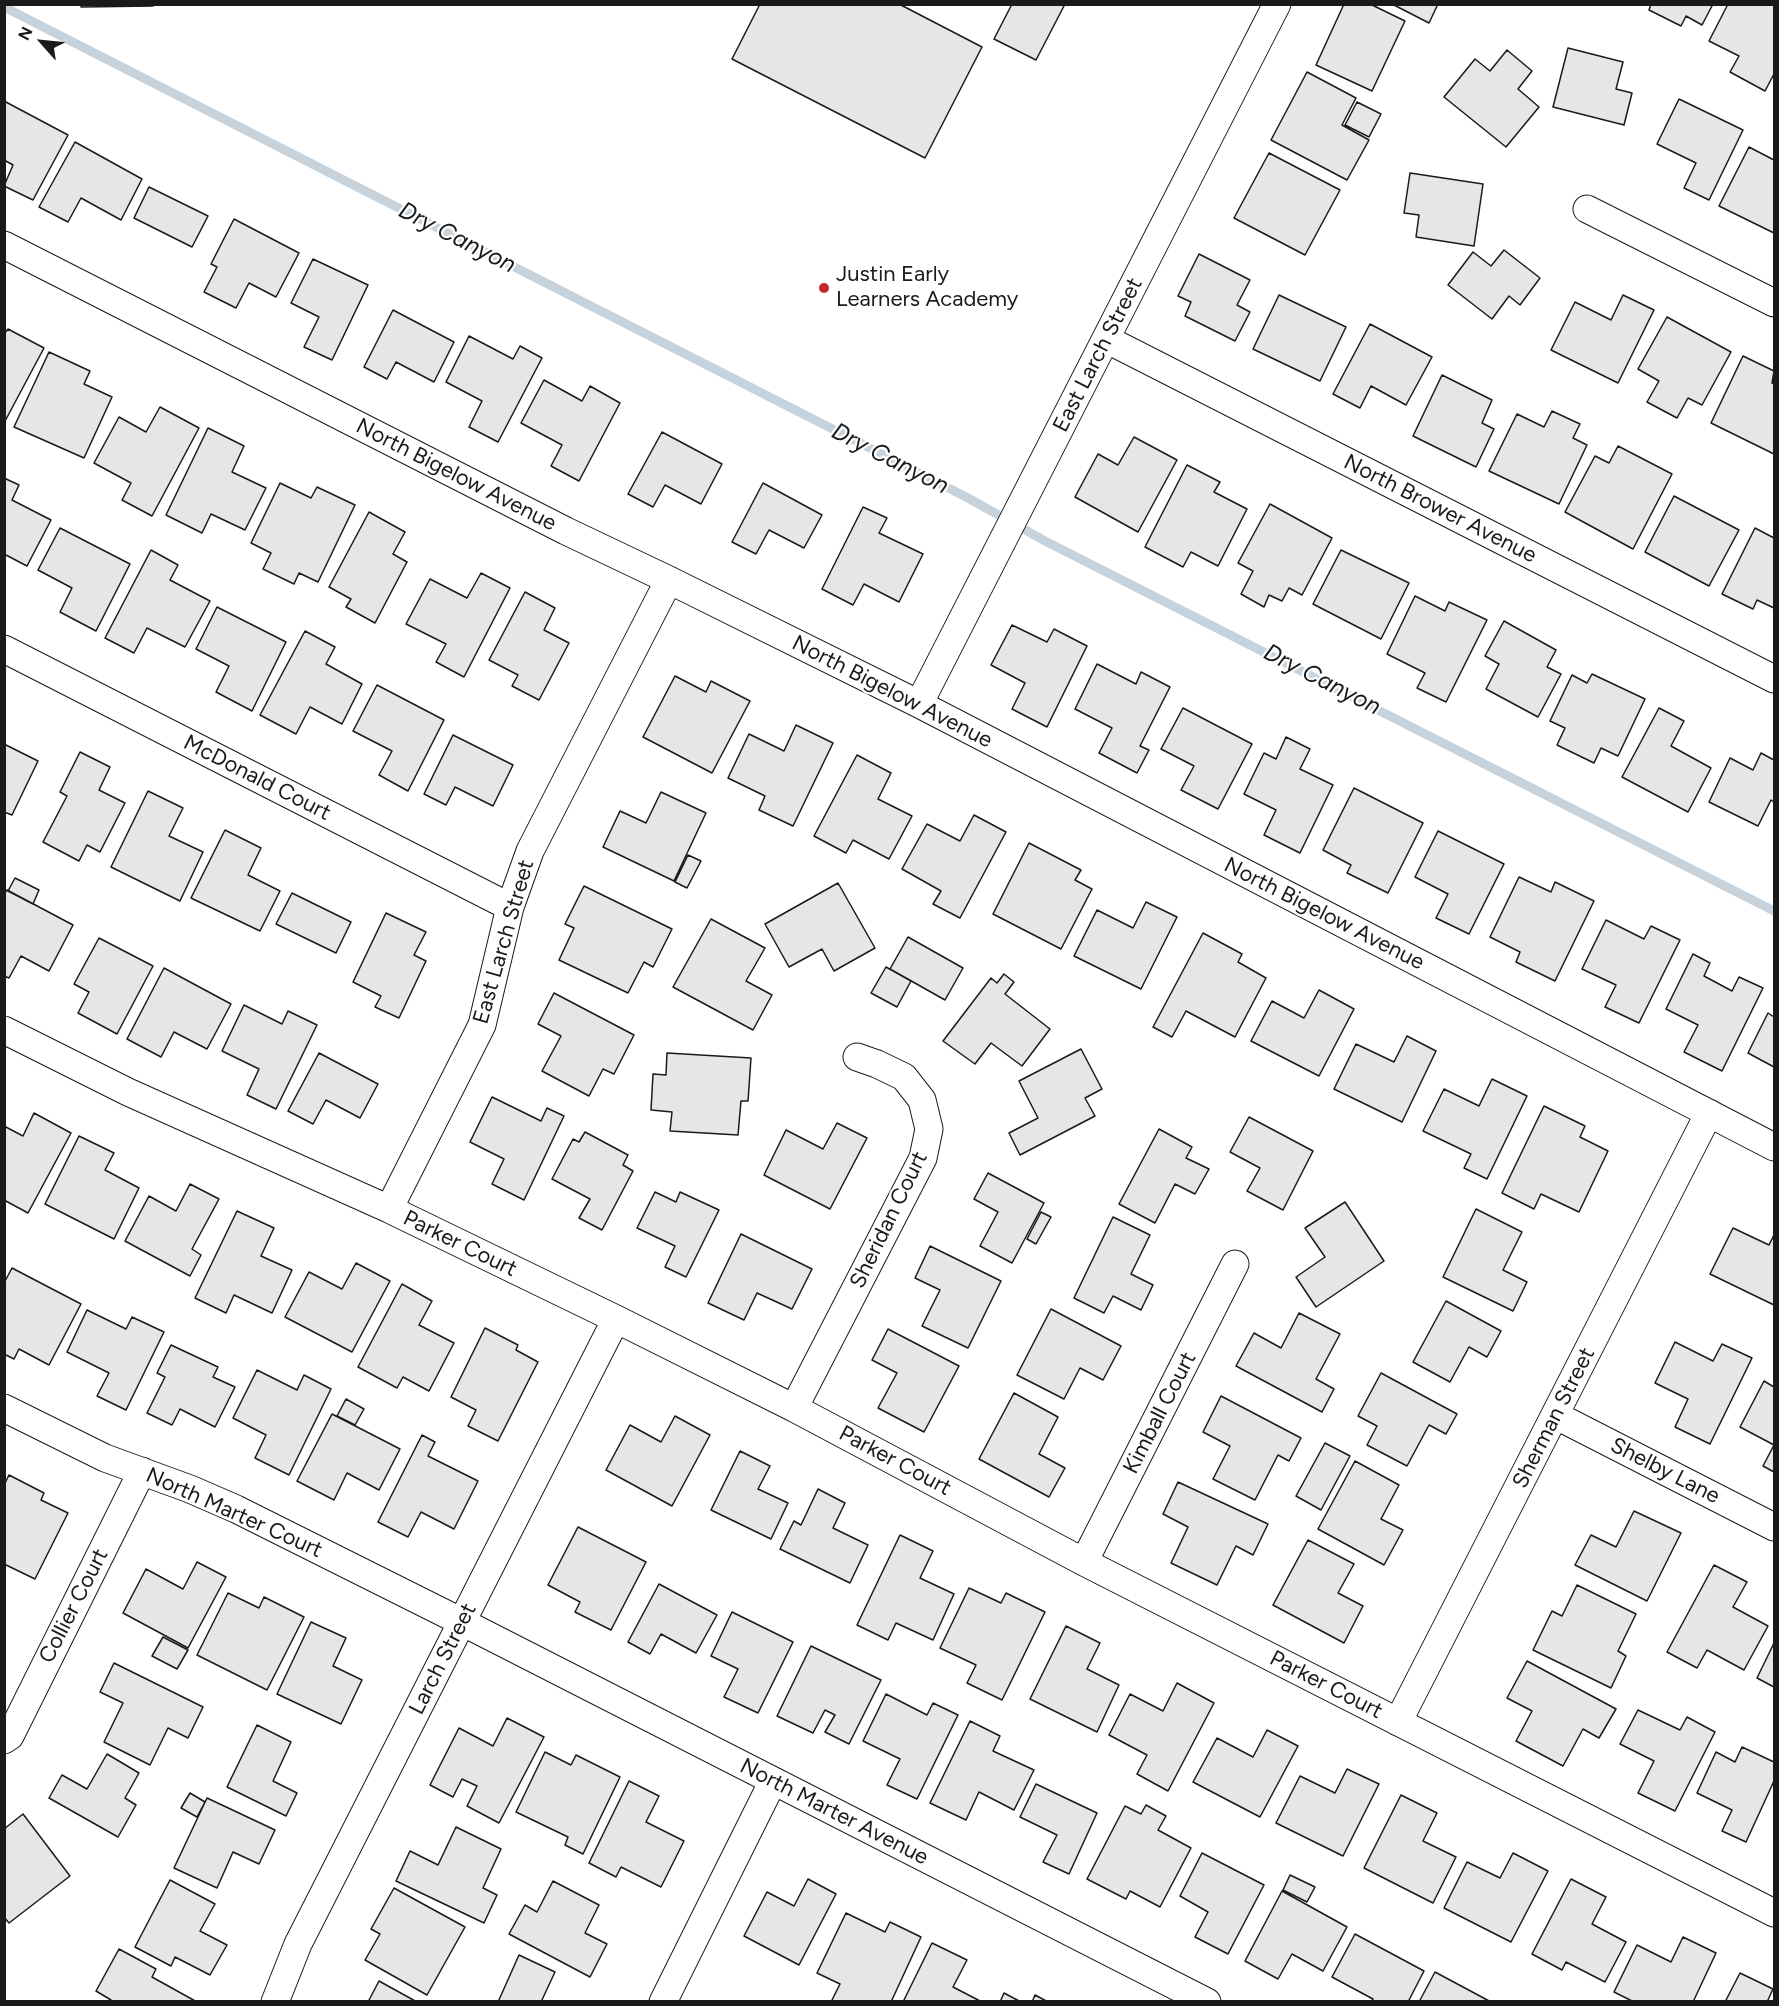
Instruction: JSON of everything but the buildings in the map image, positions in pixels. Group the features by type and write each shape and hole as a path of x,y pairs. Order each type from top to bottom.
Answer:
{"street":[{"name":"East Larch Street","path":"919,704 1277,4"},
{"path":"1587,209 1774,303"},
{"name":"North Bigelow Avenue","path":"4,245 566,531 919,704 1774,1147"},
{"name":"North Brower Avenue","path":"1106,339 1774,679"},
{"name":"East Larch Street","path":"389,1209 482,1025 510,907 530,851 669,580"},
{"name":"McDonald Court","path":"4,649 510,907"},
{"name":"Parker Court","path":"4,1030 128,1092 389,1209 616,1319 794,1408 1084,1562 1774,1913"},
{"name":"Sheridan Court","path":"794,1408 923,1158 929,1129 922,1100 904,1077 857,1057"},
{"name":"Sherman Street","path":"1398,1722 1709,1113"},
{"name":"Kimball Court","path":"1084,1562 1235,1264"},
{"name":"Larch Street","path":"275,2001 298,1944 616,1319"},
{"name":"North Marter Court","path":"4,1408 105,1458 236,1509 462,1622"},
{"name":"Shelby Lane","path":"1555,1415 1774,1527"},
{"name":"Collier Court","path":"4,1740 10,1736 142,1471"},
{"name":"North Marter Avenue","path":"462,1622 1207,2001"},
{"path":"663,2001 773,1781"}],"waterway":[{"name":"Dry Canyon","path":"4,7 968,498 1045,541 1774,911"}],"place":[{"name":"Justin Early Learners Academy","path":"824,288"}]}
